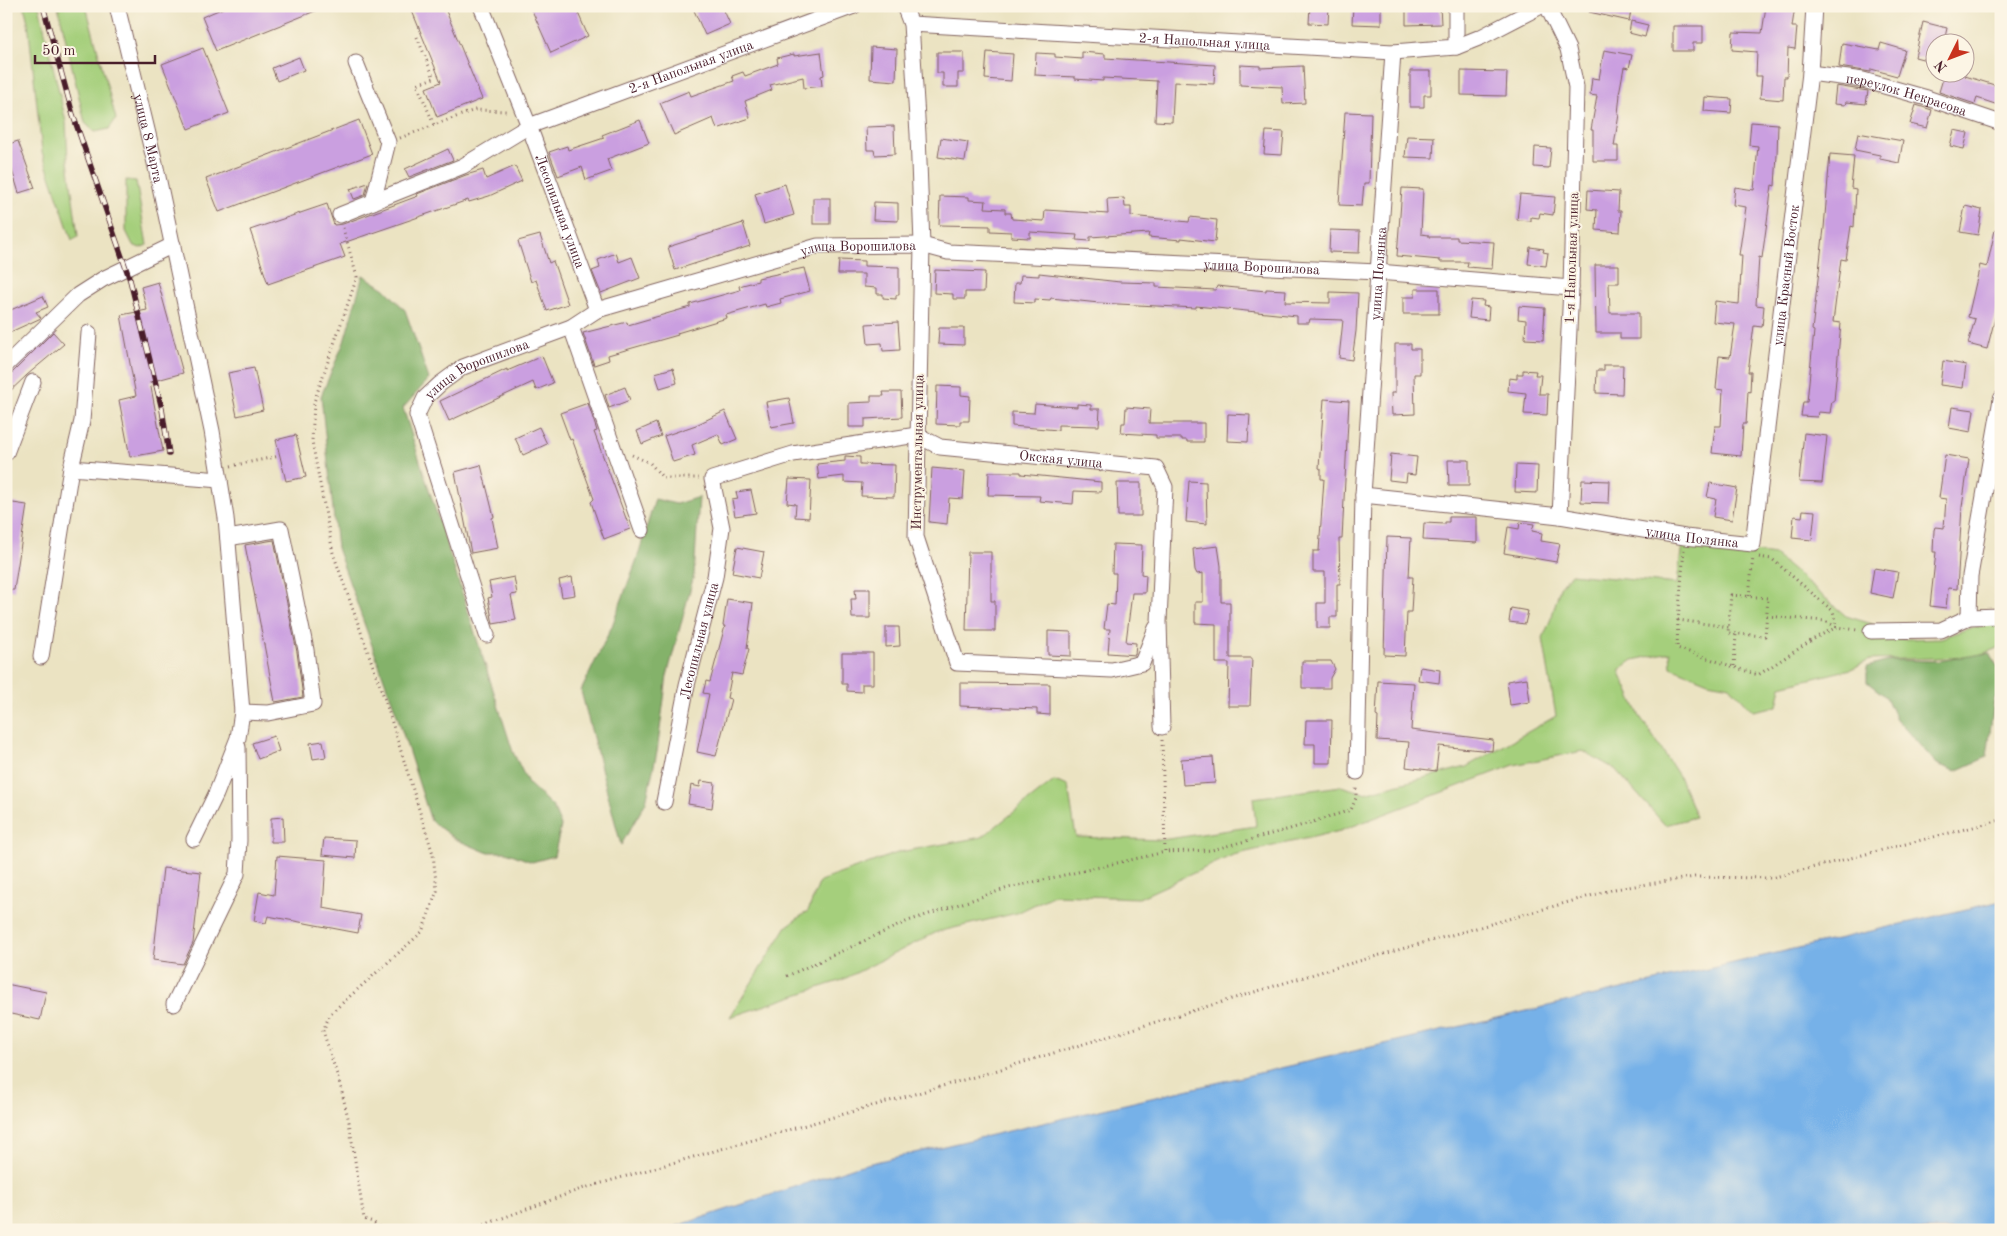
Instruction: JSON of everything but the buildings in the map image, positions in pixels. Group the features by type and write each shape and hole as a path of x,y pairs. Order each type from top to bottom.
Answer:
{"street":[{"name":"улица 8 Марта","path":"117,6 179,271 212,430 228,538 242,712 238,738"},
{"name":"Лесопильная улица","path":"481,6 524,112 598,310"},
{"name":"2-я Напольная улица","path":"340,215 463,166 529,126 854,6"},
{"name":"Инструментальная улица","path":"904,6 911,24 918,134 922,245 916,536 957,663 1112,670 1142,663 1158,622"},
{"path":"1456,6 1456,47"},
{"name":"2-я Напольная улица","path":"911,24 1393,52 1456,47 1481,37 1541,6"},
{"name":"1-я Напольная улица","path":"1547,6 1568,49 1576,87 1571,288 1560,516"},
{"name":"улица Красный Восток","path":"1753,544 1810,73 1814,6"},
{"name":"улица Полянка","path":"1357,772 1363,495 1393,52"},
{"path":"356,63 388,142 373,202"},
{"name":"переулок Некрасова","path":"1810,73 1863,80 1927,98 2001,123"},
{"path":"6,365 78,295 103,279 173,245"},
{"name":"улица Ворошилова","path":"487,635 417,415 425,398 463,367 571,327 598,310 818,246 922,245 948,252 1378,272 1571,288"},
{"path":"571,327 642,530"},
{"path":"41,657 71,468 82,421 89,333"},
{"path":"6,453 33,382"},
{"path":"1969,617 1970,576 2001,399"},
{"path":"712,478 793,454 917,435"},
{"name":"Окская улица","path":"917,435 940,447 1156,468 1165,487 1158,622 1162,726"},
{"path":"71,468 219,474"},
{"name":"Лесопильная улица","path":"664,802 687,685 715,577 722,528 712,478"},
{"name":"улица Полянка","path":"1363,495 1560,516 1685,537 1753,544"},
{"path":"228,538 282,529 306,650 313,704 268,713 242,712"},
{"path":"1871,632 1941,630 1969,617 2001,616"},
{"path":"194,839 216,794 238,738"},
{"path":"174,1004 237,874 239,840 238,738"}],"path":[{"path":"417,37 434,78 417,84 434,125"},
{"path":"388,142 475,110 524,112"},
{"path":"340,215 357,277 314,402 312,441 333,553 384,700 430,845 437,891 422,932 330,1014 323,1031 350,1122 364,1219 373,1222 382,1230"},
{"path":"613,446 650,463 663,478 712,478"},
{"path":"219,474 280,456"},
{"path":"1685,537 1677,648 1758,675 1817,636 1837,627"},
{"path":"1749,596 1754,556 1772,559 1833,610 1837,627"},
{"path":"1731,595 1749,596 1768,598 1765,636 1728,633 1731,595"},
{"path":"1767,616 1825,621 1837,627"},
{"path":"1678,620 1729,627"},
{"path":"1734,666 1736,634"},
{"path":"1162,726 1164,852"},
{"path":"788,976 908,921 1008,888 1164,852 1212,850 1351,810 1356,798 1357,772"},
{"path":"470,1230 581,1188 988,1073 1327,970 1615,889 1695,877 1771,878 2001,820"}],"green space":[{"path":"24,6 39,6 66,122 68,161 78,236 72,240 42,152 28,22"},
{"path":"58,6 86,6 116,119 109,129 95,132 85,123"},
{"path":"126,180 136,181 147,245 140,248 133,245 126,231"},
{"path":"363,275 385,289 405,310 429,379 403,408 513,752 528,783 553,807 561,826 554,856 532,862 506,852 486,852 455,839 431,821 397,715 337,548 321,396 344,342"},
{"path":"699,497 694,575 667,676 657,752 646,802 621,845 581,691 612,626 637,559 655,499 676,504"},
{"path":"1682,543 1775,555 1846,616 1872,624 1871,640 1941,638 1970,628 2001,623 2001,647 1973,657 1870,660 1851,669 1781,686 1777,706 1753,711 1730,686 1708,682 1671,667 1670,652 1633,660 1619,670 1639,715 1679,776 1696,817 1665,825 1615,769 1583,751 1514,765 1340,831 1233,855 1139,898 1054,895 1017,913 937,932 842,980 730,1017 787,926 808,911 820,881 900,852 982,837 1054,781 1068,786 1076,837 1161,840 1256,826 1253,798 1341,786 1364,793 1466,767 1556,716 1543,638 1552,616 1560,587 1571,574 1677,584"},
{"path":"1989,653 2001,672 2001,688 1994,700 1987,757 1956,771 1937,764 1896,719 1886,697 1867,682 1867,667 1892,660 1938,661"}],"water":[{"path":"2001,901 2001,1230 665,1230 858,1166"}],"railway":[{"path":"43,6 73,115 130,280 162,409 169,454"}]}
